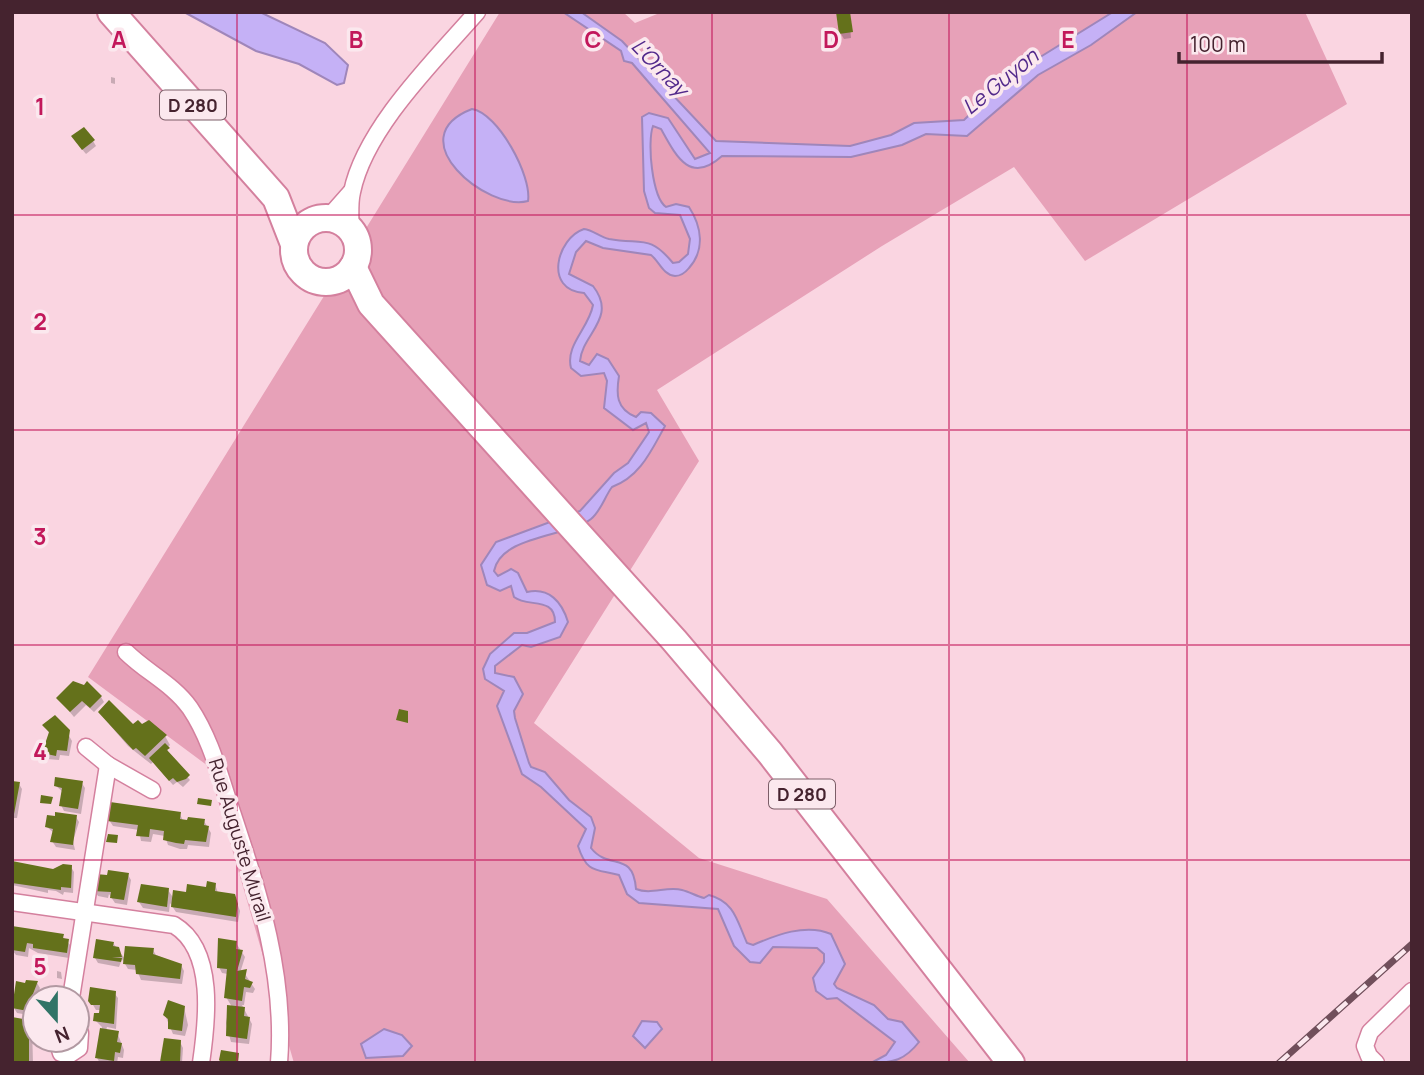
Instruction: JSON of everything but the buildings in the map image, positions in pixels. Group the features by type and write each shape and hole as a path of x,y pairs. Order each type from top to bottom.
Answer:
{"main road":[{"name":"D 280","path":"111,12 276,198 294,244"},
{"name":"D 280","path":"276,198 332,222"},
{"path":"332,222 358,248 342,274 318,281 302,270 296,262 294,244 302,229 332,222"},
{"name":"D 280","path":"342,274 558,511 770,753 1011,1063"}],"street":[{"path":"332,222 351,192 387,118 477,12"},
{"path":"332,222 351,192"},
{"name":"Rue Auguste Murail","path":"126,652 142,668 174,688 201,725 213,753 266,917 280,997 279,1063"},
{"path":"86,747 108,765 152,790"},
{"path":"73,984 108,765"},
{"path":"12,902 174,925 189,938 208,999 201,1063"},
{"path":"1376,1063 1368,1056 1365,1046 1370,1032 1412,991"}],"shaded area":[{"path":"184,12 260,12 325,43 348,65 344,83 337,85 299,64 256,51"},
{"path":"500,12 623,12 635,23 662,12 1305,12 1347,104 1085,261 1014,167 882,246 657,390 699,461 534,723 699,858 827,899 970,1063 294,1063 208,766 88,677"},
{"path":"563,12 581,12 622,41 716,141 850,146 891,135 914,123 964,120 992,93 1037,59 1113,12 1137,12 1091,45 1038,75 967,136 926,134 902,145 851,157 722,156 701,168 693,167 678,157 661,129 653,126 651,156 657,192 666,207 676,204 689,207 699,230 698,254 684,273 675,276 664,270 651,255 603,248 586,241 576,252 569,274 593,286 600,297 602,307 597,325 586,342 580,361 589,365 597,354 608,359 619,376 618,395 624,410 636,417 641,412 651,413 665,426 644,462 630,477 612,487 591,519 567,530 522,543 499,559 494,571 498,576 511,569 518,573 527,592 542,592 554,598 568,622 560,637 531,647 522,645 495,666 495,673 514,677 523,694 514,711 531,767 545,772 569,800 591,817 595,828 591,848 605,859 630,869 636,889 676,889 704,898 709,895 718,898 734,913 747,943 753,945 781,934 801,930 831,934 845,964 834,984 837,988 874,1005 888,1019 902,1022 919,1042 909,1053 892,1061 871,1063 886,1055 895,1042 837,998 827,999 816,991 813,978 824,962 824,954 817,948 773,947 760,963 750,962 734,946 718,909 639,903 627,894 619,875 598,871 589,866 578,846 586,829 541,787 522,774 497,706 504,691 485,679 483,669 490,654 514,633 527,633 555,622 551,609 514,597 511,586 500,591 487,585 481,565 496,542 580,511 614,473 628,463 649,432 646,423 633,430 604,408 607,381 604,373 581,376 571,368 571,352 593,305 584,293 571,290 563,283 558,263 561,252 575,234 584,229 609,239 651,244 673,263 679,262 688,254 690,239 680,215 655,213 649,208 644,191 642,117 649,113 668,118 695,159 710,153 632,63 624,61 621,51"},
{"path":"472,109 492,122 511,147 525,177 528,201 511,201 492,195 457,170 446,154 443,137 451,122"},
{"path":"642,1021 657,1022 662,1029 645,1048 633,1036"},
{"path":"384,1029 402,1035 412,1046 403,1056 366,1058 361,1044"}],"railway":[{"path":"1279,1063 1412,944"}],"water label":[{"name":"L'Ornay","path":"660,67"},
{"name":"Le Guyon","path":"1000,81"}]}
